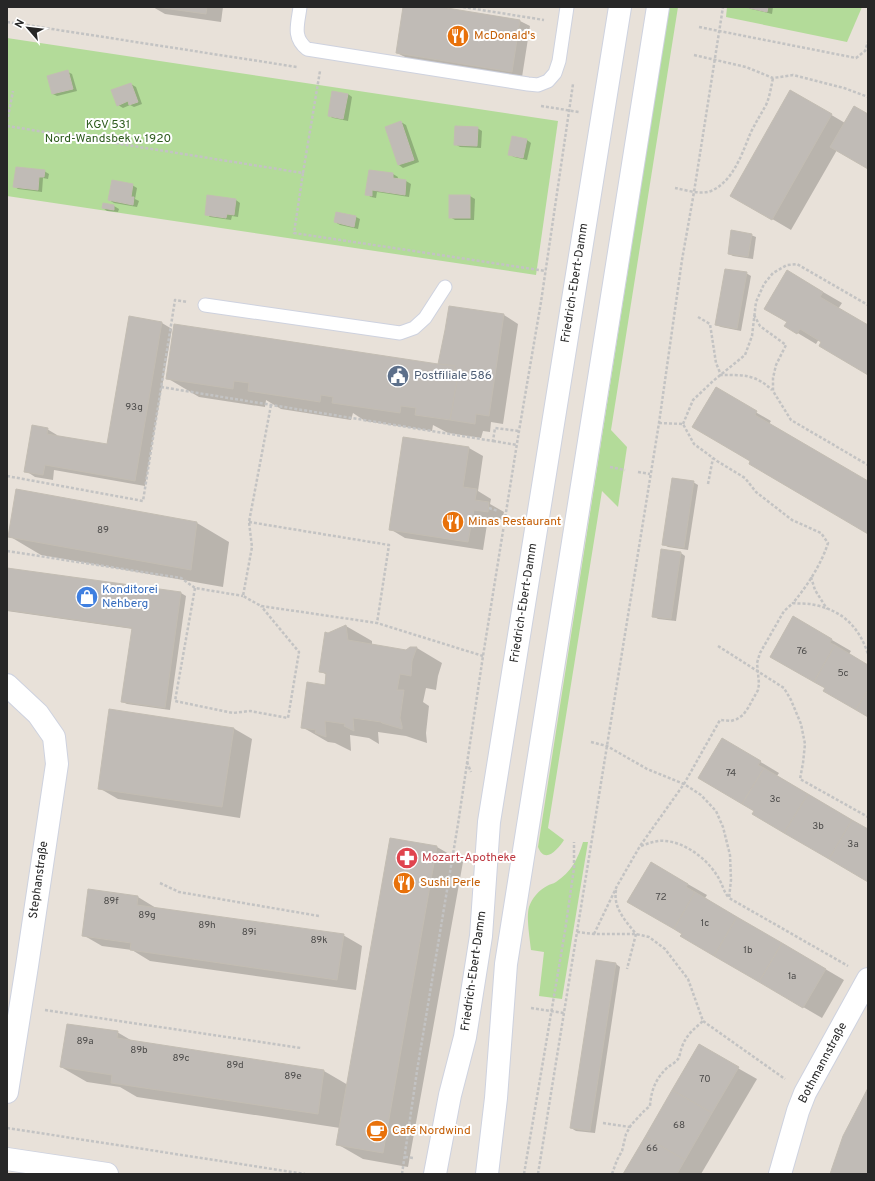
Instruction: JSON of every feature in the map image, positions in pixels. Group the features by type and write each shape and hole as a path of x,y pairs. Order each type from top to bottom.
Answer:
{"main road":[{"name":"Friedrich-Ebert-Damm","path":"435,1174 450,1095 464,1037 481,936 489,822 620,7"},
{"path":"487,1174 496,1098 506,964 658,7"},
{"name":"Stephanstraße","path":"7,685 38,714 54,737 56,764 7,1092"},
{"name":"Bothmannstraße","path":"780,1174 798,1110 805,1092 861,974"},
{"path":"7,1159 107,1174"}],"lane":[{"path":"300,7 297,29 298,38 301,45 308,49 538,85 548,81 555,73 559,61 567,7"},
{"path":"205,305 400,333 414,328 426,318 445,288"}],"path":[{"path":"463,7 565,23"},
{"path":"538,1174 659,423 682,260 723,7"},
{"path":"699,27 856,58 865,51 868,42"},
{"path":"694,55 746,67 772,78 793,75 844,88 868,97"},
{"path":"320,71 294,233 546,272"},
{"path":"675,188 703,193 711,191 726,180 735,168 751,132 766,104 772,78"},
{"path":"402,1174 417,1071 458,824 483,656 546,272 574,80"},
{"path":"7,122 12,91"},
{"path":"7,126 303,173"},
{"path":"594,934 617,886 640,846 684,784 720,720 731,721 737,719 743,715 748,708 758,690 759,684 757,663 760,654 784,611 804,590 824,555 828,543 821,533 792,520 756,492 745,478 694,444 684,424 693,400 745,355 752,336 756,302 764,284 773,274 787,265 797,264 868,305"},
{"path":"7,476 143,501 175,300 205,305"},
{"path":"754,315 760,326 786,345 776,365 772,378 773,391"},
{"path":"698,317 710,324 716,363 721,376"},
{"path":"721,376 744,375 755,378 766,384 773,391 791,420 868,465"},
{"path":"161,387 517,445"},
{"path":"244,596 252,547 249,522 271,405"},
{"path":"659,423 684,424"},
{"path":"493,441 495,428 519,431"},
{"path":"708,484 713,458"},
{"path":"605,467 625,470"},
{"path":"638,472 650,474"},
{"path":"489,508 498,511"},
{"path":"249,522 389,545 377,623"},
{"path":"7,552 181,578 195,588 244,596 261,606 299,652 288,718 250,710 233,713 175,701 195,588"},
{"path":"811,577 815,590 828,609"},
{"path":"793,603 815,605 828,609 846,618 856,629 868,654"},
{"path":"261,606 377,623 483,656"},
{"path":"718,646 784,688 792,700 801,724 805,744 800,779 868,817"},
{"path":"591,742 607,746 647,769 684,784 701,795 716,811 723,827 730,855 731,880 729,898"},
{"path":"640,846 666,841 689,849 715,872 725,894 729,898 861,974"},
{"path":"524,1174 565,931 574,868 574,842"},
{"path":"160,883 179,892 319,916"},
{"path":"617,886 615,898 618,910 636,934"},
{"path":"577,932 594,934 636,934 649,937 665,949 688,979 703,1021 805,1092"},
{"path":"627,969 636,934"},
{"path":"21,1006 301,1048"},
{"path":"531,1008 564,1013"},
{"path":"612,1174 622,1151 626,1134 638,1117 650,1106 654,1085 665,1070 678,1059 685,1039 703,1021"},
{"path":"603,1122 630,1127"},
{"path":"7,1128 305,1174"},
{"path":"405,1157 416,1158"}],"green space":[{"path":"669,7 678,7 611,430 627,447 618,507 602,491 548,828 564,840 551,854 544,855 538,847"},
{"path":"727,7 862,7 847,42 726,17"},
{"name":"KGV 531 Nord-Wandsbek v. 1920","path":"7,38 558,121 536,275 7,196"},
{"path":"583,842 588,842 562,999 539,996 544,952 531,950 528,922 529,907 534,897 539,892 566,874 579,854"}],"building":[{"path":"156,7 207,7 206,14"},
{"name":"McDonald's","path":"403,7 441,7 520,20 512,72 396,53"},
{"path":"745,7 768,7 767,12"},
{"path":"68,70 73,89 52,94 47,76"},
{"path":"131,83 138,102 129,105 128,101 117,106 111,90"},
{"path":"790,90 832,114 772,220 730,196"},
{"path":"332,91 348,94 343,119 328,116"},
{"path":"854,106 868,114 868,169 830,147"},
{"path":"401,121 414,160 398,165 385,127"},
{"path":"455,126 478,127 477,146 454,145"},
{"path":"512,136 527,139 523,158 508,155"},
{"path":"16,167 45,170 44,177 39,177 38,190 13,187"},
{"path":"369,170 393,173 393,178 406,180 405,195 372,190 372,196 365,195"},
{"path":"112,180 133,184 131,197 134,197 133,205 108,200"},
{"path":"207,195 236,199 234,215 227,214 226,218 205,215"},
{"path":"449,195 470,195 470,218 449,218"},
{"path":"103,203 114,205 114,210 102,208"},
{"path":"336,212 356,216 354,227 334,222"},
{"path":"731,230 752,234 748,257 728,254"},
{"path":"725,269 747,272 737,329 715,325"},
{"path":"787,270 823,292 820,297 868,325 868,375 819,346 821,342 800,329 797,334 784,326 787,322 764,309"},
{"path":"449,306 504,314 489,416 476,414 475,424 450,420 457,380 452,380 455,366 438,364"},
{"path":"129,316 162,322 135,481 45,465 43,475 24,472 32,425 48,428 47,434 107,444"},
{"path":"174,324 455,366 452,380 457,380 450,420 415,415 416,408 401,406 400,413 332,403 333,397 321,395 320,402 248,391 249,383 234,381 233,389 166,379"},
{"path":"716,387 757,411 755,415 868,481 868,534 749,464 750,461 692,427"},
{"path":"403,437 469,447 463,487 477,489 475,500 489,502 488,512 474,510 468,542 389,530"},
{"path":"672,478 694,481 684,548 662,545"},
{"path":"16,489 197,522 191,570 8,537"},
{"path":"661,549 681,552 671,619 652,617"},
{"path":"7,568 181,592 165,708 121,702 132,628 7,610"},
{"path":"793,616 832,639 830,643 835,645 814,682 770,657"},
{"path":"346,625 348,640 406,650 410,647 417,647 412,661 411,676 400,674 397,690 404,690 400,718 402,729 381,722 353,718 354,731 344,726 345,724 325,721 326,737 315,733 316,730 301,728 307,682 325,685 326,673 319,672 325,632 328,633"},
{"path":"835,645 868,665 868,690 856,710 823,691 825,688 814,682"},
{"path":"868,690 868,717 856,710"},
{"path":"109,709 234,728 222,807 98,789"},
{"path":"722,738 761,761 758,765 764,768 742,804 698,778"},
{"path":"764,768 808,794 784,833 752,814 754,811 742,804"},
{"path":"808,794 852,820 829,859 784,833"},
{"path":"852,820 868,829 868,882 829,859"},
{"path":"390,838 437,846 383,1153 336,1145"},
{"path":"651,862 688,884 686,887 695,892 674,929 627,902"},
{"path":"88,889 138,896 137,905 344,934 337,980 130,950 131,943 82,936"},
{"path":"695,892 737,917 714,956 680,936 682,934 674,929"},
{"path":"737,917 782,943 759,982 714,956"},
{"path":"782,943 826,969 803,1008 759,982"},
{"path":"596,960 616,963 590,1131 570,1128"},
{"path":"67,1024 118,1031 117,1038 324,1070 318,1114 111,1083 112,1075 60,1067"},
{"path":"699,1044 739,1067 712,1113 672,1090"},
{"path":"868,1088 868,1174 830,1174 843,1136"},
{"path":"672,1090 712,1113 685,1160 645,1137"},
{"path":"645,1137 685,1160 677,1174 623,1174"}],"place":[{"name":"McDonald's","path":"458,36"},
{"name":"Postfiliale 586","path":"398,376"},
{"name":"Minas Restaurant","path":"453,522"},
{"name":"Konditorei Nehberg","path":"87,597"},
{"name":"Mozart-Apotheke","path":"407,858"},
{"name":"Sushi Perle","path":"404,883"},
{"name":"Café Nordwind","path":"377,1131"}]}
